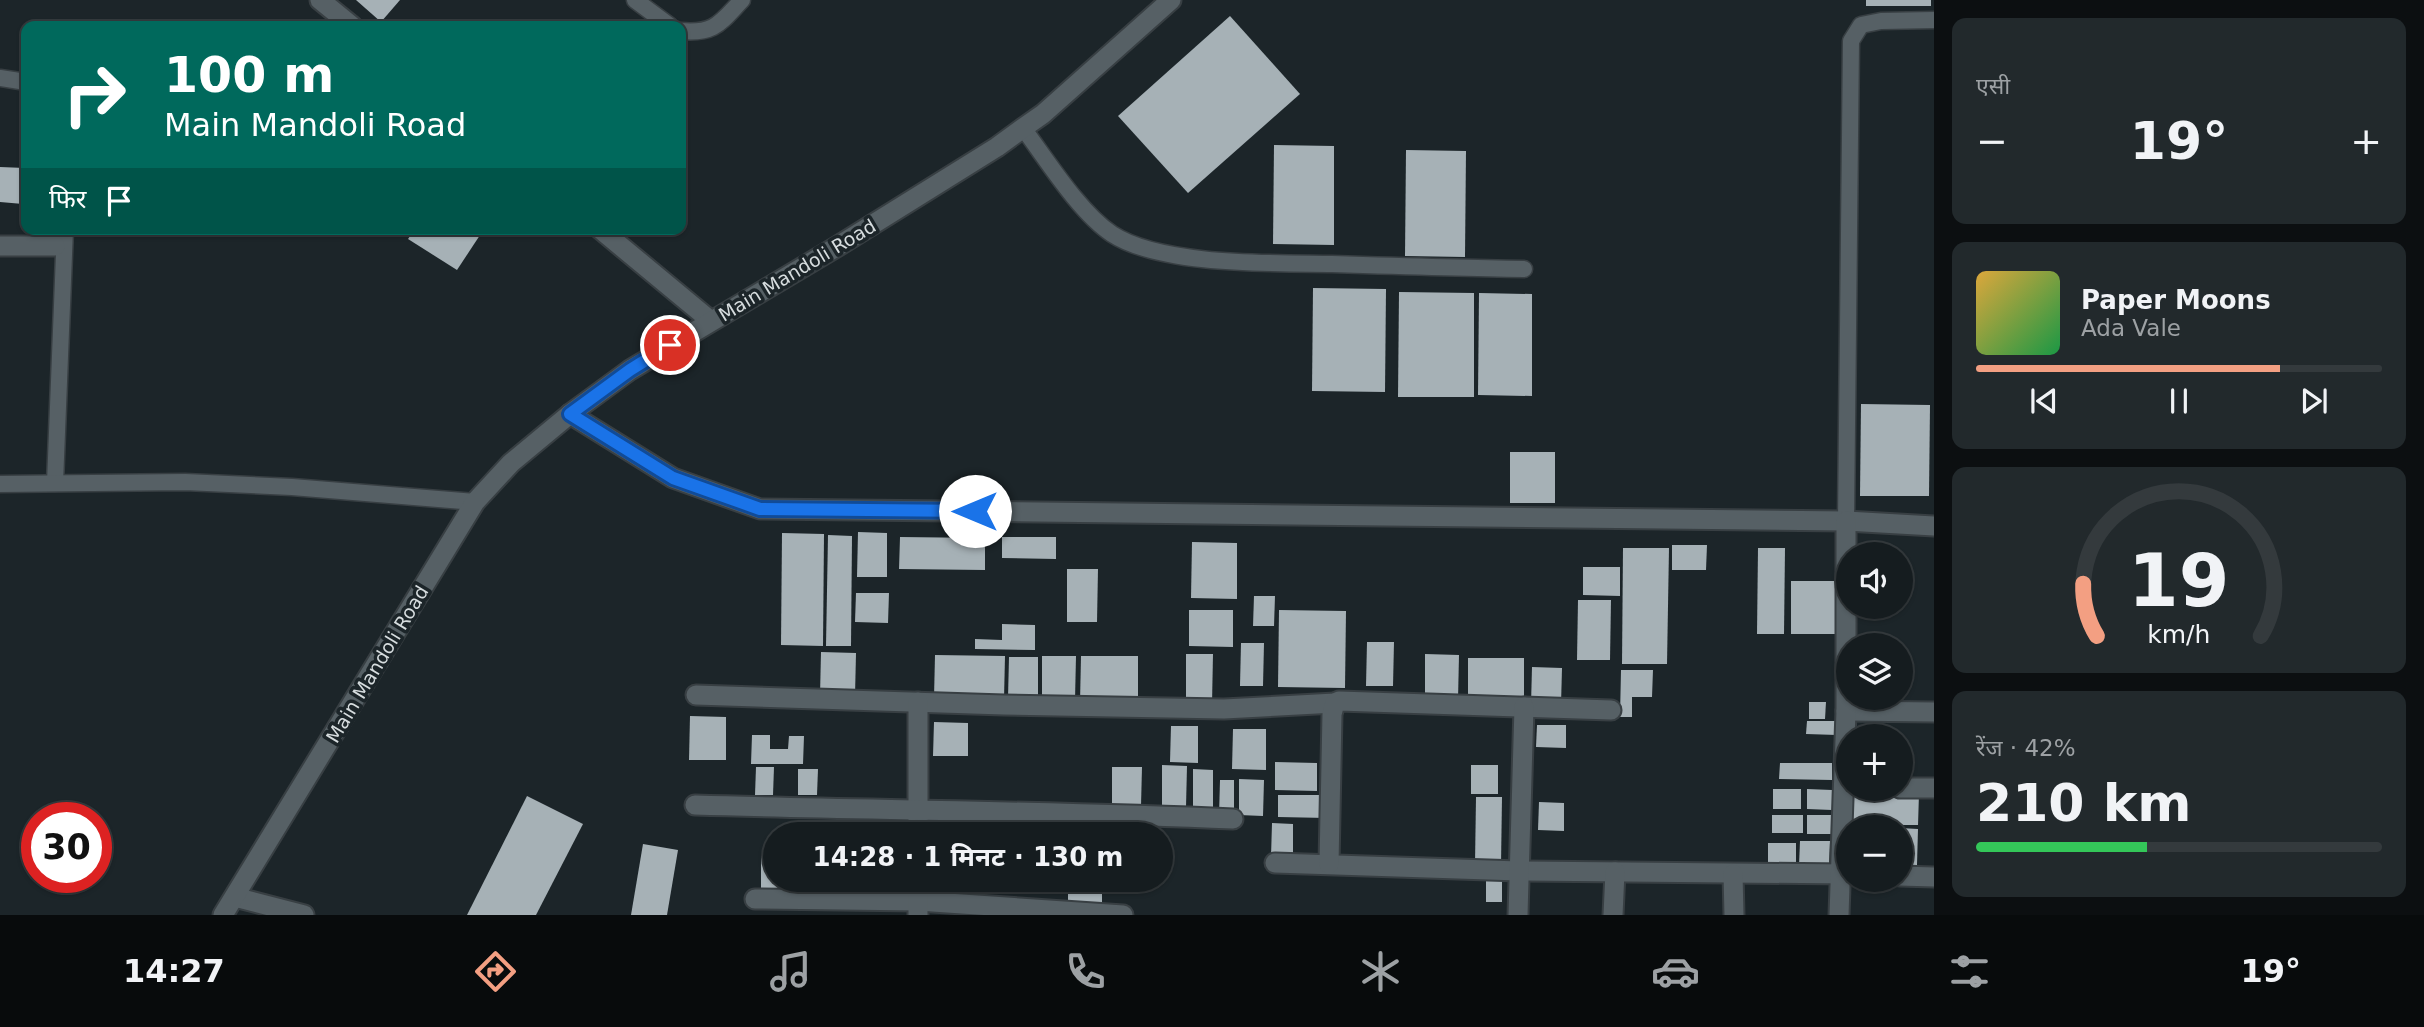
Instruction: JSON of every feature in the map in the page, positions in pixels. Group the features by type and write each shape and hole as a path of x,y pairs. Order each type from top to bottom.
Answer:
{"street":[{"path":"320,0 346,21"},
{"name":"Main Mandoli Road","path":"223,915 475,502 511,463 570,414 630,370 838,246 1043,114 1171,0"},
{"path":"607,235 711,321"},
{"path":"0,246 60,238"},
{"path":"570,414 673,478 760,509 1846,521 1934,526"},
{"path":"1846,521 1846,724"},
{"path":"696,695 1224,709 1335,703 1346,700 1611,710"},
{"path":"918,702 918,822"},
{"path":"1329,864 1332,714 1335,703"},
{"path":"1518,915 1524,707"},
{"path":"1846,711 1934,712"},
{"path":"1913,788 1934,788"},
{"path":"695,805 1082,812 1233,819"},
{"path":"1275,863 1519,871 1836,874"},
{"path":"1614,915 1615,872"},
{"path":"1733,874 1734,915"},
{"path":"1913,876 1934,877"},
{"path":"1839,915 1842,892"},
{"path":"235,897 304,915"},
{"path":"755,899 1122,915"}],"lane":[{"path":"635,0 663,21"},
{"path":"686,30 701,32 718,25 742,0"},
{"path":"1846,521 1851,41 1861,25 1881,21 1934,20"},
{"path":"0,78 21,81"},
{"path":"1023,128 1088,214 1113,235 1140,246 1180,256 1240,262 1524,270"},
{"path":"55,483 60,238"},
{"path":"0,484 198,482 475,502"}],"building":[{"path":"356,0 400,0 380,21"},
{"path":"1866,0 1931,0 1931,6 1866,6"},
{"path":"1230,16 1300,94 1188,193 1118,116"},
{"path":"1274,145 1334,146 1334,245 1273,244"},
{"path":"1406,150 1466,151 1465,257 1405,256"},
{"path":"0,167 21,168 21,204 0,202"},
{"path":"411,235 480,235 457,270 408,239"},
{"path":"1313,288 1386,289 1385,392 1312,391"},
{"path":"1399,292 1474,293 1474,397 1398,397"},
{"path":"1479,293 1532,294 1532,396 1478,395"},
{"path":"1861,404 1930,405 1929,496 1860,496"},
{"path":"1510,452 1555,452 1555,503 1510,503"},
{"path":"858,532 887,533 887,577 857,577"},
{"path":"782,533 824,534 823,646 781,645"},
{"path":"828,535 852,536 851,646 826,646"},
{"path":"900,537 985,538 985,570 899,569"},
{"path":"1002,537 1056,537 1056,559 1002,558"},
{"path":"1192,542 1237,543 1237,599 1191,598"},
{"path":"1672,545 1707,545 1706,570 1672,570"},
{"path":"1623,548 1669,548 1667,664 1622,664"},
{"path":"1758,548 1785,548 1784,634 1757,634"},
{"path":"1583,567 1620,567 1620,596 1583,595"},
{"path":"1067,569 1098,569 1097,622 1067,622"},
{"path":"1791,581 1836,581 1836,634 1791,634"},
{"path":"856,593 889,593 888,623 855,622"},
{"path":"1254,596 1275,596 1274,626 1253,626"},
{"path":"1578,600 1611,600 1610,660 1577,660"},
{"path":"1189,610 1233,610 1233,647 1189,646"},
{"path":"1279,610 1346,611 1345,688 1278,687"},
{"path":"1002,624 1035,625 1035,650 975,649 975,639 1002,640"},
{"path":"1367,642 1394,642 1393,686 1366,686"},
{"path":"1241,643 1264,643 1263,686 1240,686"},
{"path":"821,652 856,653 855,696 820,696"},
{"path":"1186,654 1213,654 1212,704 1186,704"},
{"path":"1425,654 1459,655 1458,700 1425,700"},
{"path":"935,655 1005,656 1004,699 934,698"},
{"path":"1042,656 1076,656 1075,700 1042,700"},
{"path":"1081,656 1138,656 1138,704 1080,703"},
{"path":"1009,657 1038,657 1038,698 1008,698"},
{"path":"1468,658 1524,658 1524,697 1468,697"},
{"path":"1532,667 1562,668 1561,705 1531,705"},
{"path":"1621,670 1653,670 1652,697 1632,697 1632,717 1620,717"},
{"path":"1809,702 1826,702 1825,719 1809,719"},
{"path":"690,716 726,717 726,760 689,760"},
{"path":"1807,721 1837,721 1836,735 1806,734"},
{"path":"934,722 968,723 968,756 933,756"},
{"path":"1537,725 1566,725 1566,748 1536,747"},
{"path":"1171,726 1198,726 1198,763 1170,762"},
{"path":"1233,729 1266,729 1266,770 1232,769"},
{"path":"752,735 770,735 770,749 788,749 789,736 804,736 803,764 751,764"},
{"path":"1275,762 1317,763 1317,791 1275,790"},
{"path":"1780,763 1832,763 1832,780 1779,779"},
{"path":"1162,765 1187,766 1186,807 1162,807"},
{"path":"1471,765 1498,765 1498,794 1471,794"},
{"path":"756,767 774,767 773,795 755,795"},
{"path":"1112,767 1142,767 1141,806 1112,805"},
{"path":"798,769 818,769 817,795 798,795"},
{"path":"1193,769 1213,770 1213,808 1193,808"},
{"path":"1239,779 1264,780 1263,816 1239,815"},
{"path":"1220,780 1234,780 1234,816 1219,816"},
{"path":"1773,789 1801,789 1801,809 1773,809"},
{"path":"1807,789 1832,790 1832,810 1807,809"},
{"path":"1913,794 1919,794 1918,825 1913,825 1913,815 1852,815 1852,801 1913,801"},
{"path":"1278,795 1327,795 1327,818 1278,817"},
{"path":"527,796 583,824 536,915 467,915"},
{"path":"1476,797 1502,797 1501,865 1475,864"},
{"path":"1539,802 1564,803 1564,831 1538,830"},
{"path":"1772,815 1803,815 1803,833 1772,833"},
{"path":"1807,815 1833,815 1833,834 1807,834"},
{"path":"1010,821 1047,821 1047,822"},
{"path":"1272,823 1293,824 1293,857 1271,857"},
{"path":"1913,829 1918,829 1917,865 1913,865"},
{"path":"1800,841 1830,841 1829,866 1799,866"},
{"path":"1768,843 1796,843 1796,865 1768,865"},
{"path":"643,844 678,850 667,915 631,915"},
{"path":"763,856 763,892 783,892 783,898 761,898"},
{"path":"1486,878 1502,879 1502,902 1486,902"},
{"path":"1044,892 1044,894 1019,893"},
{"path":"1068,892 1102,892 1102,903 1068,903"}],"route":[{"path":"670,345 630,370 570,414 673,478 760,509 975,511"}]}
